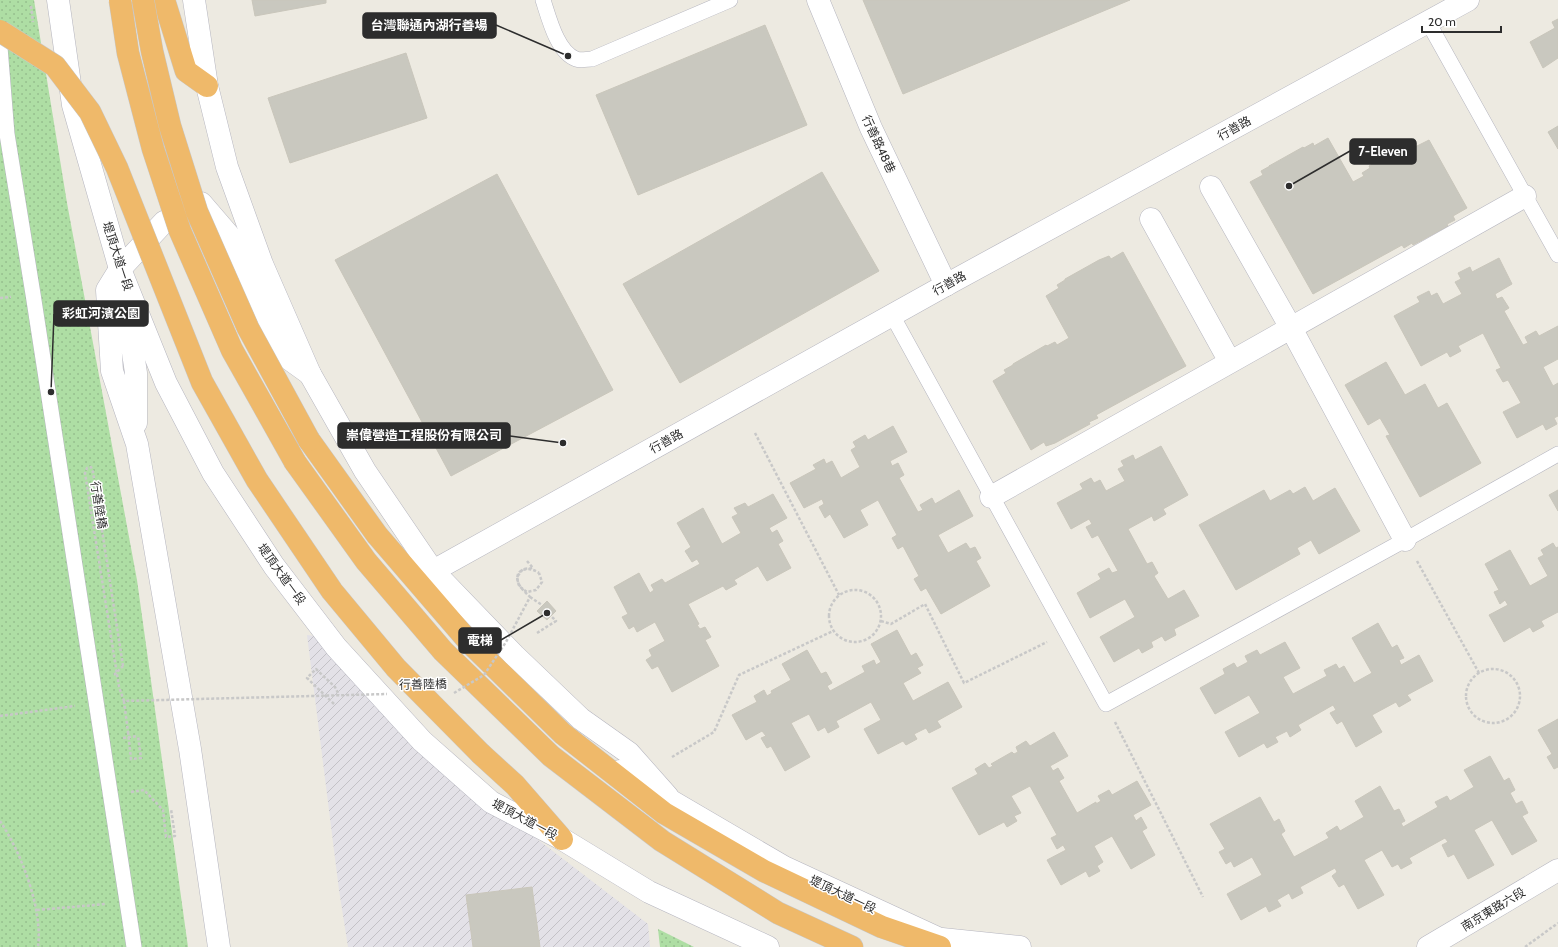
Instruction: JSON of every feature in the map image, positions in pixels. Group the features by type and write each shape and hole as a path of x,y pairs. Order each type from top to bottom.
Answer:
{"highway":[{"path":"120,0 128,53 153,149 180,231 232,350 292,456 366,561 443,651 551,756 662,842 778,913 852,947"},
{"path":"143,0 152,51 170,126 197,212 248,328 309,440 377,535 470,643 563,734 664,813 764,871 882,927 945,944"},
{"path":"164,0 186,71 207,86"},
{"path":"0,31 55,66 90,112 117,168 202,382 257,480 332,591 396,668 481,754 515,785 562,839"}],"street":[{"name":"堤頂大道一段","path":"58,0 73,105 120,270 166,383 213,473 274,566 336,647 422,741 492,802 562,839 649,892 768,947"},
{"name":"堤頂大道一段","path":"151,0 157,47 177,134 228,276 292,406 373,522 509,675 616,768 784,867 945,944 1020,947"},
{"name":"堤頂大道一段","path":"194,0 207,86 227,167 257,249 310,374 365,471 433,571 514,656 581,719 629,753 669,798"},
{"name":"行善路48巷","path":"818,0 870,128 946,285"},
{"name":"行善路","path":"433,571 946,285 1468,0"},
{"path":"1211,186 1291,328 1405,540"},
{"path":"991,496 1525,196"},
{"path":"219,947 190,749 137,444 136,373 130,324 120,270 164,222 201,203 232,239 285,356 310,374"},
{"path":"1151,219 1230,362"},
{"name":"南京東路六段","path":"1428,947 1558,870"}],"lane":[{"path":"545,0 556,37 569,55 578,60 592,59 730,0"},
{"path":"1428,22 1558,255"},
{"path":"0,47 7,134 134,947"},
{"path":"892,315 1106,704 1405,540 1558,454"}],"path":[{"path":"31,6 34,26"},
{"path":"755,433 839,595"},
{"name":"行善陸橋","path":"109,679 123,666 93,472 90,467 87,468 85,473 116,672 119,687 124,701 131,759 141,758 138,736"},
{"path":"1405,540 1479,672"},
{"path":"527,561 539,573 542,582 536,590 527,592 519,586 517,577 523,570 533,568"},
{"path":"533,568 525,568 519,573 517,581 521,588 530,597 542,605"},
{"path":"856,590 865,592 872,596 878,604 881,612 881,621 878,629 872,636 864,641 847,642 833,631 829,624 828,615 833,600 847,591 856,590"},
{"name":"行善陸橋","path":"447,693 455,693 484,675 506,642 530,597"},
{"path":"881,621 891,624 925,604 964,683 1066,632"},
{"path":"537,633 556,621 551,616"},
{"path":"672,757 714,732 739,675 833,631"},
{"path":"334,704 307,678 316,669 335,687 339,695"},
{"path":"1497,669 1506,672 1516,682 1520,696 1518,706 1513,714 1506,720 1489,723 1480,720 1472,714 1467,706 1467,687 1479,672 1497,669"},
{"name":"行善陸橋","path":"124,701 393,694"},
{"path":"1106,704 1203,896"},
{"path":"0,716 78,706"},
{"path":"110,794 144,790 162,810 166,837 175,836 171,809"},
{"path":"0,821 24,870 37,910 38,947"},
{"path":"37,910 111,904"},
{"path":"1525,947 1558,923"}],"shaded area":[{"path":"307,635 315,636 439,764 648,924 650,947 348,947 339,890"}],"green space":[{"path":"0,0 34,0 67,203 137,580 188,947 0,947"},
{"path":"658,929 694,947 660,947"}],"building":[{"path":"252,0 326,0 326,3 255,16"},
{"path":"863,0 1130,0 903,94"},
{"path":"1558,19 1558,58 1543,68 1530,42 1555,28 1552,22"},
{"path":"765,25 807,125 638,195 596,95"},
{"path":"406,53 427,118 290,163 268,98"},
{"path":"1558,126 1558,149 1548,132"},
{"path":"1328,138 1353,182 1364,176 1362,173 1370,168 1369,166 1403,147 1404,148 1413,144 1415,147 1429,140 1467,208 1453,216 1455,220 1447,224 1448,226 1413,245 1412,243 1404,248 1402,245 1313,294 1250,182 1263,175 1261,171 1269,166 1303,147 1304,148 1313,143 1314,146"},
{"path":"822,172 879,271 680,383 623,284"},
{"path":"497,174 613,390 451,476 335,260"},
{"path":"1123,252 1186,366 1096,415 1098,418 1089,422 1090,424 1055,443 1046,446 1044,442 1031,450 993,381 1006,373 1004,370 1046,345 1047,346 1055,342 1057,345 1069,338 1046,296 1059,288 1057,285 1099,260 1109,256 1111,259"},
{"path":"1499,258 1512,284 1495,294 1497,299 1502,297 1509,308 1504,311 1523,345 1528,343 1525,337 1536,331 1539,336 1558,326 1558,359 1543,367 1553,386 1558,383 1558,416 1554,418 1557,424 1546,430 1543,424 1517,438 1503,412 1521,403 1508,380 1503,382 1496,370 1501,368 1483,333 1458,346 1461,351 1450,357 1447,352 1421,366 1394,316 1420,302 1417,297 1429,291 1431,296 1437,293 1443,304 1462,294 1455,282 1461,279 1458,273 1470,267 1472,272"},
{"path":"1386,362 1405,395 1425,384 1438,408 1447,403 1481,463 1420,497 1386,436 1390,435 1380,418 1368,425 1345,385"},
{"path":"893,426 907,452 890,461 892,466 898,463 904,475 899,478 918,512 923,510 920,505 932,498 935,504 959,490 973,516 938,535 948,553 966,543 970,549 975,547 981,558 976,561 990,586 941,614 926,588 921,591 914,579 919,576 903,546 898,549 892,538 897,535 878,500 860,510 868,525 844,538 830,514 825,518 819,507 824,504 822,499 804,508 790,483 816,469 813,465 824,459 826,464 832,461 841,478 860,467 851,450 856,447 853,442 865,435 868,440"},
{"path":"1161,446 1188,495 1163,509 1166,514 1154,521 1152,516 1128,529 1147,564 1152,562 1158,573 1154,576 1168,599 1184,590 1199,616 1174,629 1176,635 1165,641 1162,636 1151,642 1153,647 1142,653 1139,648 1114,662 1100,637 1135,617 1125,599 1090,618 1077,593 1101,579 1098,574 1109,568 1112,573 1118,571 1098,535 1092,538 1086,527 1092,524 1089,519 1071,529 1057,503 1083,489 1080,484 1091,478 1094,483 1100,480 1106,491 1125,481 1118,469 1124,466 1121,461 1133,455 1135,460"},
{"path":"1305,487 1313,501 1335,488 1360,531 1319,554 1311,540 1297,548 1300,554 1236,590 1199,525 1264,490 1270,501 1290,490 1293,494"},
{"path":"1558,490 1558,511 1549,495"},
{"path":"773,494 787,518 769,528 772,533 777,530 783,541 778,544 791,568 767,581 758,566 734,580 737,584 726,590 723,586 688,604 699,624 697,625 700,629 705,627 711,637 705,640 719,666 672,692 658,666 652,669 646,660 652,656 649,650 665,641 655,622 637,632 634,626 629,629 622,617 628,614 614,587 639,573 650,593 654,590 651,585 662,579 665,583 700,564 697,559 692,562 685,551 691,547 677,523 703,508 722,544 741,533 732,517 738,514 734,508 745,503 748,507"},
{"path":"1553,543 1556,548 1558,547 1558,612 1541,621 1544,626 1533,632 1530,627 1504,642 1489,615 1508,605 1505,600 1500,604 1494,592 1499,590 1485,564 1510,550 1530,586 1548,576 1538,558 1544,555 1541,550"},
{"path":"547,601 556,611 547,620 537,611"},
{"path":"1378,623 1392,648 1397,645 1404,658 1399,660 1401,665 1419,655 1433,681 1407,695 1411,700 1399,707 1396,702 1372,715 1382,732 1356,747 1342,721 1337,724 1330,713 1336,710 1333,705 1298,725 1301,730 1290,737 1287,731 1275,737 1278,742 1267,748 1264,743 1239,757 1225,732 1260,713 1249,695 1215,714 1200,688 1225,674 1223,669 1234,663 1237,668 1248,662 1245,656 1257,650 1260,655 1285,642 1300,668 1283,677 1293,694 1327,676 1324,670 1336,664 1339,669 1344,666 1354,683 1372,673 1352,638"},
{"path":"897,630 911,656 916,653 923,665 917,668 921,673 903,683 913,701 948,682 962,707 937,721 941,727 929,733 926,728 914,734 917,739 906,745 903,741 878,754 864,729 881,720 871,702 836,721 839,727 828,733 825,727 818,731 809,714 791,723 810,757 785,771 771,746 767,748 761,738 766,736 762,731 746,740 732,715 757,702 754,696 764,690 767,696 772,693 771,691 791,680 782,664 807,650 821,674 826,672 832,683 827,686 830,691 865,672 862,666 874,660 876,665 881,662 871,644"},
{"path":"1558,719 1558,767 1554,769 1547,757 1552,754 1538,730"},
{"path":"1054,732 1068,756 1050,766 1053,771 1058,768 1064,778 1059,781 1077,813 1096,802 1096,804 1101,801 1098,796 1109,790 1112,795 1137,781 1151,805 1133,815 1136,821 1141,817 1147,828 1142,831 1155,855 1131,869 1112,836 1094,846 1103,862 1097,866 1100,871 1089,877 1086,871 1061,885 1047,860 1066,850 1063,845 1057,849 1051,838 1057,835 1030,786 1011,796 1021,813 1014,816 1017,821 1007,827 1004,822 979,835 952,788 978,774 975,769 985,763 989,768 993,766 991,764 1012,752 1014,754 1018,752 1016,747 1026,741 1030,746"},
{"path":"1490,756 1504,781 1509,778 1515,790 1510,793 1516,804 1522,801 1528,813 1522,816 1537,841 1512,855 1492,820 1474,830 1494,865 1468,879 1454,854 1448,857 1442,845 1448,842 1445,838 1409,858 1412,863 1401,869 1398,864 1392,867 1382,850 1364,860 1384,895 1358,909 1344,884 1339,887 1332,876 1337,872 1335,868 1300,887 1303,893 1292,899 1289,893 1277,900 1281,906 1269,912 1266,906 1241,920 1227,894 1262,875 1252,857 1234,867 1231,861 1226,864 1219,852 1225,849 1210,824 1260,797 1274,822 1279,819 1285,831 1281,834 1294,857 1329,838 1326,833 1337,826 1340,831 1364,817 1355,801 1380,786 1394,811 1399,809 1405,821 1401,823 1403,827 1438,807 1435,802 1447,796 1450,801 1474,787 1464,770"},
{"path":"532,887 540,947 473,947 466,895"}],"place":[{"name":"台灣聯通內湖行善場","path":"568,56"},
{"name":"7-Eleven","path":"1289,186"},
{"name":"彩虹河濱公園","path":"51,392"},
{"name":"崇偉營造工程股份有限公司","path":"563,443"},
{"name":"電梯","path":"547,613"}]}
